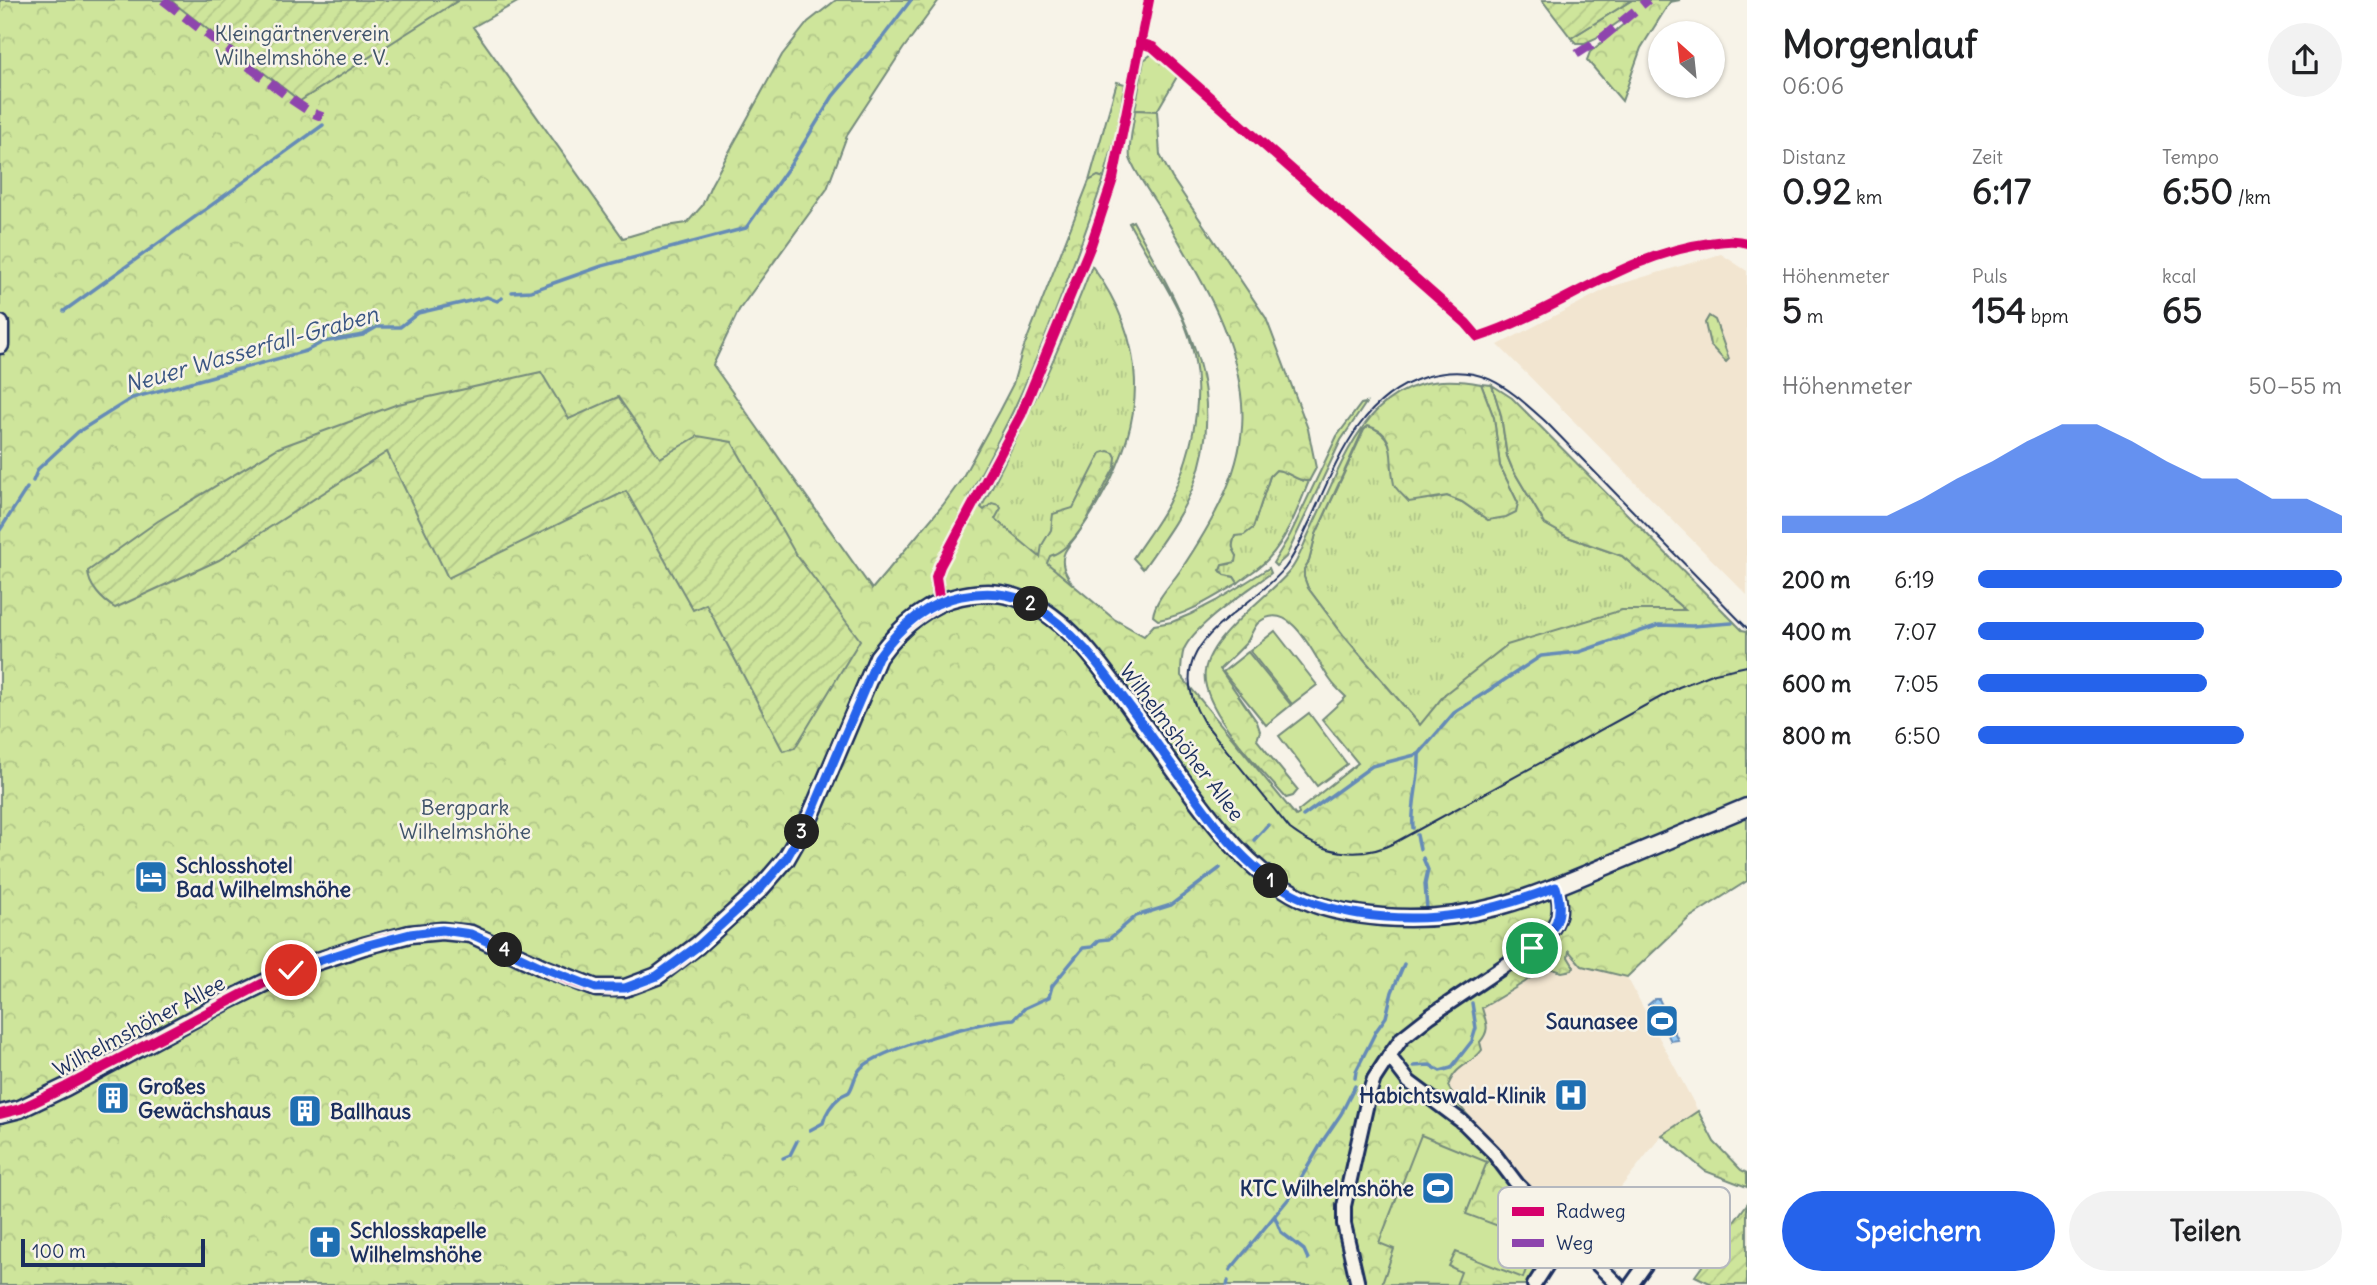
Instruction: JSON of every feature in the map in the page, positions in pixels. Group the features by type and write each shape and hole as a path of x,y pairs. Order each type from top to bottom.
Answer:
{"main road":[{"path":"0,324 0,345"},
{"name":"Wilhelmshöher Allee","path":"0,1114 20,1109 100,1070 182,1024 272,979 332,956 410,934 442,930 471,934 544,968 596,988 625,988 657,976 698,946 760,889 786,859 811,815 878,657 891,638 908,623 940,603 978,593 1000,593 1021,599 1064,628 1105,673 1223,834 1251,864 1294,895 1341,911 1384,917 1430,919 1491,909 1556,887 1747,807"}],"street":[{"path":"1358,1285 1343,1224 1344,1206 1374,1079 1402,1038 1546,938 1556,925 1561,904 1556,887"},
{"path":"1389,1056 1409,1082 1464,1123 1492,1151 1520,1187"},
{"path":"1534,1285 1545,1268"},
{"path":"1601,1268 1618,1285"},
{"path":"1631,1285 1643,1268"}],"shaded area":[{"path":"1721,254 1747,271 1747,595 1498,345 1610,287"},
{"name":"Habichtswald-Klinik","path":"1569,951 1582,966 1627,977 1698,1111 1662,1135 1621,1187 1531,1187 1458,1104 1448,1086 1477,1011"}],"green space":[{"name":"Bergpark Wilhelmshöhe","path":"0,0 521,0 473,27 623,238 660,227 687,223 702,206 782,55 808,22 836,0 939,0 848,133 827,189 739,310 713,365 872,589 961,480 1013,384 1022,352 1089,181 1098,176 1104,178 1073,267 1038,354 1013,411 969,497 984,510 992,503 999,505 1001,508 995,519 1040,557 1042,545 1051,530 1053,514 1073,508 1101,453 1114,453 1115,467 1088,518 1071,542 1050,556 1047,563 1114,619 1144,636 1154,625 1172,622 1191,614 1269,568 1271,573 1211,618 1190,639 1183,652 1181,676 1296,816 1298,811 1358,763 1322,719 1346,697 1331,681 1302,634 1282,618 1270,617 1258,623 1247,642 1220,669 1257,722 1260,731 1257,740 1298,790 1293,796 1286,798 1222,720 1206,686 1205,671 1217,644 1228,631 1293,568 1338,470 1369,419 1389,400 1413,387 1444,381 1481,384 1494,418 1500,466 1518,503 1516,512 1488,520 1462,502 1447,496 1409,502 1394,484 1388,441 1378,430 1368,426 1363,430 1316,534 1309,561 1304,569 1304,577 1308,588 1344,636 1420,725 1445,694 1507,645 1622,610 1685,610 1622,556 1568,537 1545,524 1507,456 1501,415 1492,385 1512,398 1742,630 1747,631 1747,881 1689,918 1627,977 1582,966 1569,951 1568,957 1574,967 1572,970 1562,972 1542,968 1525,982 1482,1008 1487,1026 1480,1042 1482,1050 1455,1073 1448,1086 1458,1104 1531,1187 1498,1187 1498,1268 1539,1268 1528,1285 0,1285"},
{"name":"Kleingärtnerverein Wilhelmshöhe e. V.","path":"170,0 459,0 300,101"},
{"path":"1542,0 1632,0 1571,38"},
{"path":"1632,0 1680,0 1670,2 1658,21 1648,21 1648,37 1641,48 1622,101 1587,60 1590,52 1625,23 1623,19 1585,43 1576,43 1571,38"},
{"path":"1152,54 1178,75 1157,111 1135,110 1144,60"},
{"path":"1117,82 1125,84 1116,134 1104,178 1098,176 1089,181"},
{"path":"1135,110 1157,111 1160,155 1172,178 1266,318 1308,429 1316,468 1309,481 1276,470 1270,476 1253,528 1244,535 1235,536 1233,546 1236,562 1222,565 1220,570 1224,575 1234,577 1238,583 1189,610 1158,620 1153,616 1157,604 1204,533 1225,492 1239,449 1242,404 1232,351 1223,326 1187,255 1130,158"},
{"path":"1133,221 1167,285 1182,317 1195,349 1207,415 1204,450 1193,487 1177,519 1143,569 1133,558 1164,511 1178,483 1192,438 1197,391 1192,345 1184,322 1129,223"},
{"path":"1092,266 1110,294 1123,322 1135,379 1134,408 1128,437 1117,466 1097,506 1064,554 1063,566 1072,584 979,512 1039,390"},
{"path":"1709,316 1715,320 1729,359 1726,362 1710,345 1705,323"},
{"path":"541,372 569,419 618,397 660,458 698,436 732,442 795,553 860,640 795,748 783,751 706,604 693,610 626,491 448,578 387,452 219,560 115,608 93,587 88,571 158,521 278,448 398,404"},
{"path":"1481,384 1492,385 1501,415 1507,456 1545,524 1568,537 1622,556 1686,611 1622,610 1445,694 1421,726 1344,636 1308,588 1304,569 1309,561 1316,534 1368,426 1384,435 1388,442 1393,459 1395,487 1432,499 1447,496 1462,502 1488,520 1518,503 1500,466 1494,418"},
{"path":"1366,403 1341,440 1286,557 1276,566 1273,563 1290,535 1337,436 1361,404"},
{"path":"1276,470 1309,481 1292,522 1275,550 1265,562 1238,583 1234,577 1224,575 1220,570 1222,565 1230,564 1237,556 1232,548 1235,535 1253,528 1270,476"},
{"path":"1275,631 1317,685 1292,704 1250,651"},
{"path":"1248,652 1291,705 1266,725 1223,672"},
{"path":"1309,713 1347,764 1317,786 1279,736"},
{"path":"1698,1111 1714,1142 1747,1173 1747,1187 1705,1171 1662,1135"},
{"name":"KTC Wilhelmshöhe","path":"1421,1135 1487,1162 1466,1214 1498,1226 1498,1268 1526,1268 1523,1278 1456,1252 1449,1266 1461,1272 1456,1285 1382,1284 1394,1249 1379,1243"},
{"path":"1747,1204 1747,1285 1714,1285 1695,1276 1701,1268 1730,1268 1730,1228"}],"water":[{"name":"Saunasee","path":"1659,999 1678,1040 1671,1041 1662,1024 1656,1022 1656,1017 1648,1005"}],"waterway":[{"name":"Neuer Wasserfall-Graben","path":"512,292 531,291 602,266 746,228 791,164 833,96 911,0"},
{"path":"64,311 323,125"},
{"name":"Neuer Wasserfall-Graben","path":"33,481 38,469 78,432 132,398 306,351 323,342 363,335 377,327 400,327 418,313 487,297 497,301 502,298"},
{"name":"Neuer Wasserfall-Graben","path":"0,530 27,488"},
{"path":"1413,828 1419,754 1454,713 1541,656 1579,652 1659,625 1732,623"},
{"path":"1303,816 1372,766 1419,754"},
{"path":"1254,840 1268,825"},
{"path":"1417,835 1420,849"},
{"path":"1423,858 1428,870 1425,884 1427,909"},
{"path":"810,1130 823,1123 834,1102 849,1092 861,1068 873,1060 934,1036 980,1024 1014,1019 1025,1008 1049,997 1052,986 1083,948 1092,947 1099,940 1109,939 1136,916 1171,905 1220,868"},
{"path":"1355,1078 1376,1031 1386,1017 1392,992 1404,964"},
{"path":"1414,1066 1430,1065 1440,1071 1451,1068 1472,1041 1476,1028 1472,1003"},
{"path":"1230,1270 1290,1197 1355,1086"},
{"path":"783,1158 790,1155 797,1141"},
{"path":"1275,1217 1281,1232 1304,1250 1308,1259"},
{"path":"1227,1285 1228,1281"}],"tram line":[{"path":"1747,628 1546,422 1519,398 1492,380 1478,375 1445,373 1425,377 1402,387 1366,416 1340,456 1289,563 1268,585 1211,633 1198,651 1190,671 1191,694 1203,721 1290,829 1327,849 1354,853 1381,849 1394,843 1679,687 1715,673 1747,666"}],"marked path":[{"path":"163,0 292,100 323,117"},
{"path":"1577,54 1602,38 1648,0"}],"cycle path":[{"path":"0,1114 20,1109 66,1087 262,984 365,945 422,932 470,934 579,983 596,988 620,989 650,980 675,964 753,895 781,864 802,831 878,657 906,627 940,603 936,577 940,566 1021,415 1091,245 1113,179 1149,0"},
{"path":"1140,43 1153,47 1466,323 1478,337 1536,313 1649,259 1710,243 1747,243"}],"place":[{"name":"Schlosshotel Bad Wilhelmshöhe","path":"151,877"},
{"name":"Saunasee","path":"1662,1021"},
{"name":"Habichtswald-Klinik","path":"1571,1095"},
{"name":"Großes Gewächshaus","path":"113,1098"},
{"name":"Ballhaus","path":"305,1111"},
{"name":"KTC Wilhelmshöhe","path":"1438,1188"},
{"name":"Schlosskapelle Wilhelmshöhe","path":"325,1242"}],"route":[{"path":"291,970 364,946 410,934 442,930 471,934 544,968 596,988 625,988 657,976 698,946 760,889 786,859 811,815 854,710 878,657 891,638 923,612 940,603 954,597 978,593 1000,593 1021,599 1064,628 1105,673 1212,820 1251,864 1271,881 1294,895 1341,911 1407,919 1469,914 1518,902 1556,887 1561,904 1556,925 1546,938 1532,948"}]}
